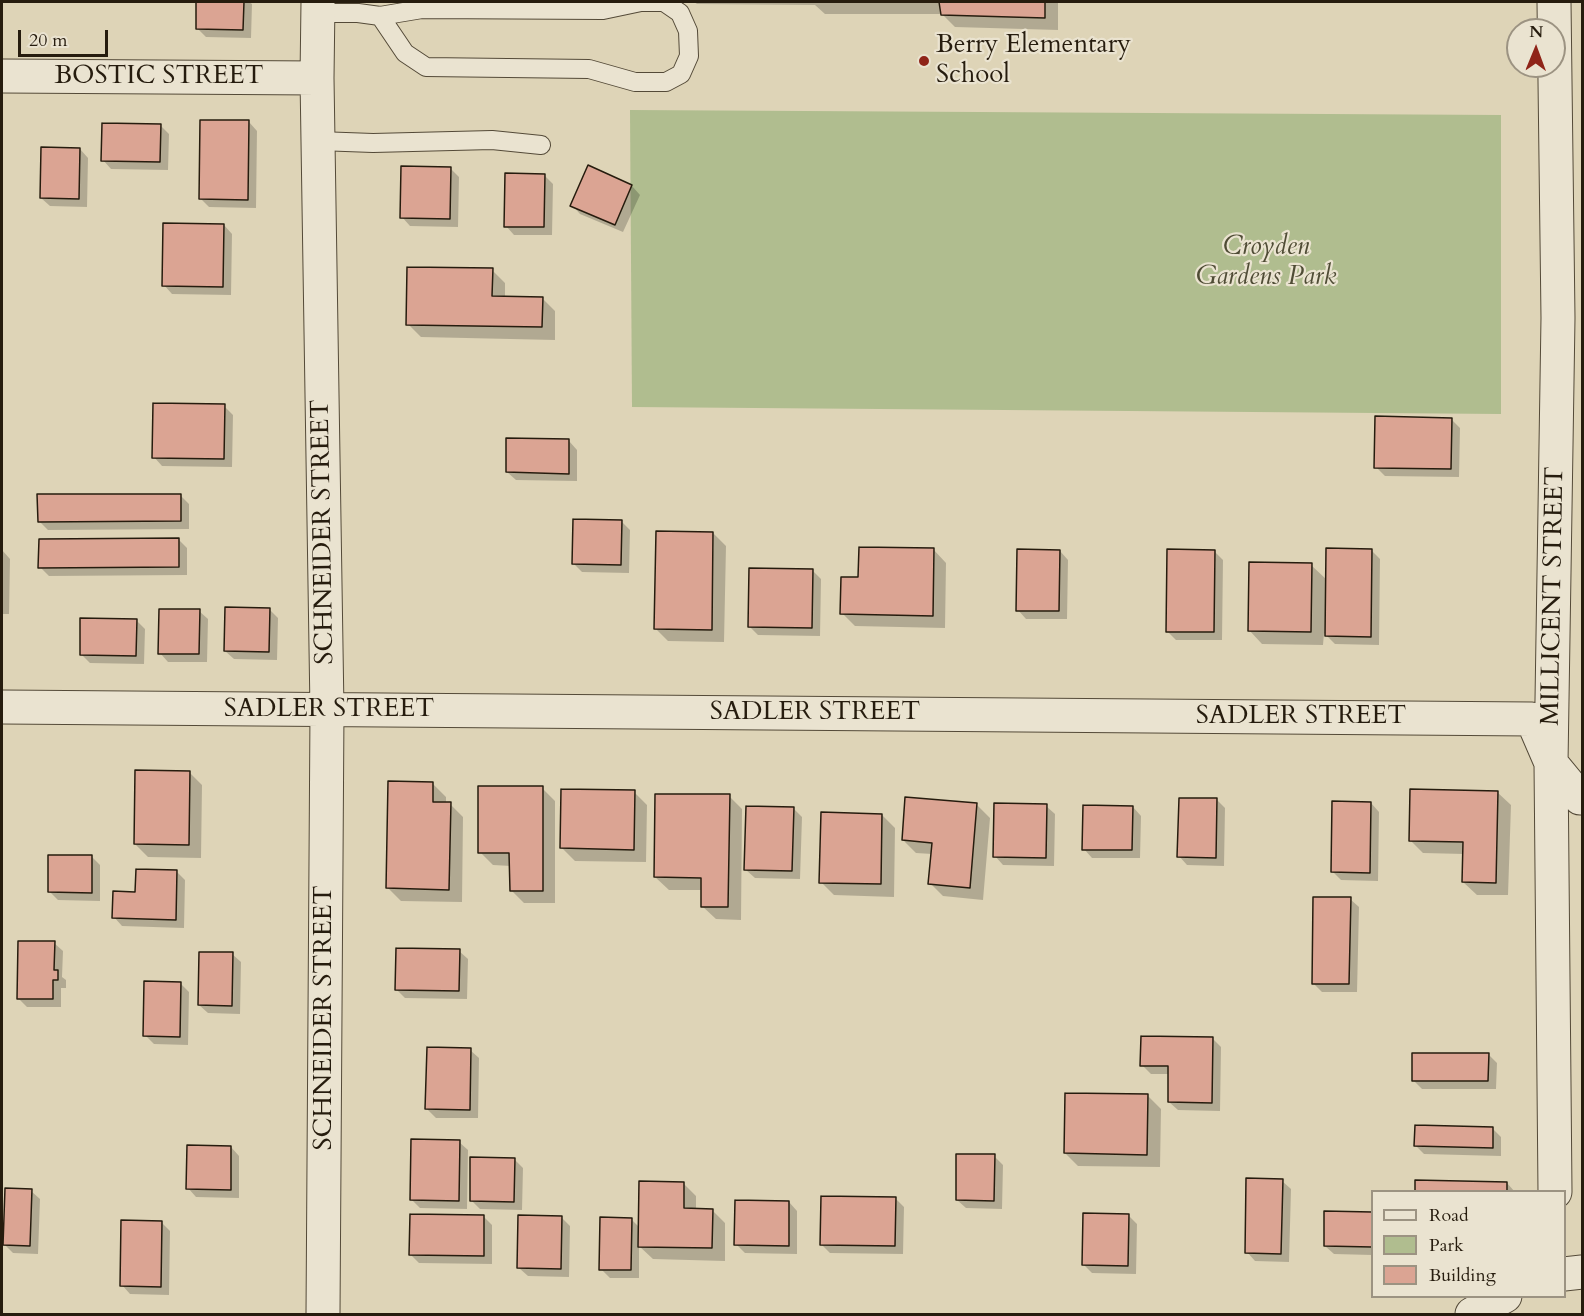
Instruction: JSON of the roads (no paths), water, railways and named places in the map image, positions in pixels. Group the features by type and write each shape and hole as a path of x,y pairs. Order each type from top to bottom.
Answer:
{"street":[{"name":"MILLICENT STREET","path":"1554,2 1570,318 1551,763 1555,1190"},
{"name":"SCHNEIDER STREET","path":"318,7 317,78 327,710 323,1314"},
{"name":"BOSTIC STREET","path":"2,76 317,78"},
{"name":"SADLER STREET","path":"2,707 1533,719 1551,763 1582,798"},
{"path":"1566,1274 1582,1272"},
{"path":"1472,1314 1501,1298"}],"lane":[{"path":"318,7 380,16 422,9 603,10 641,2 664,2 680,13 688,31 689,56 681,74 666,82 635,82 589,69 426,67 405,52 380,16"},
{"path":"318,141 373,143 492,140 541,144"}],"place":[{"name":"Berry Elementary School","path":"924,61"}],"park label":[{"name":"Croyden Gardens Park","path":"1266,263"}]}
